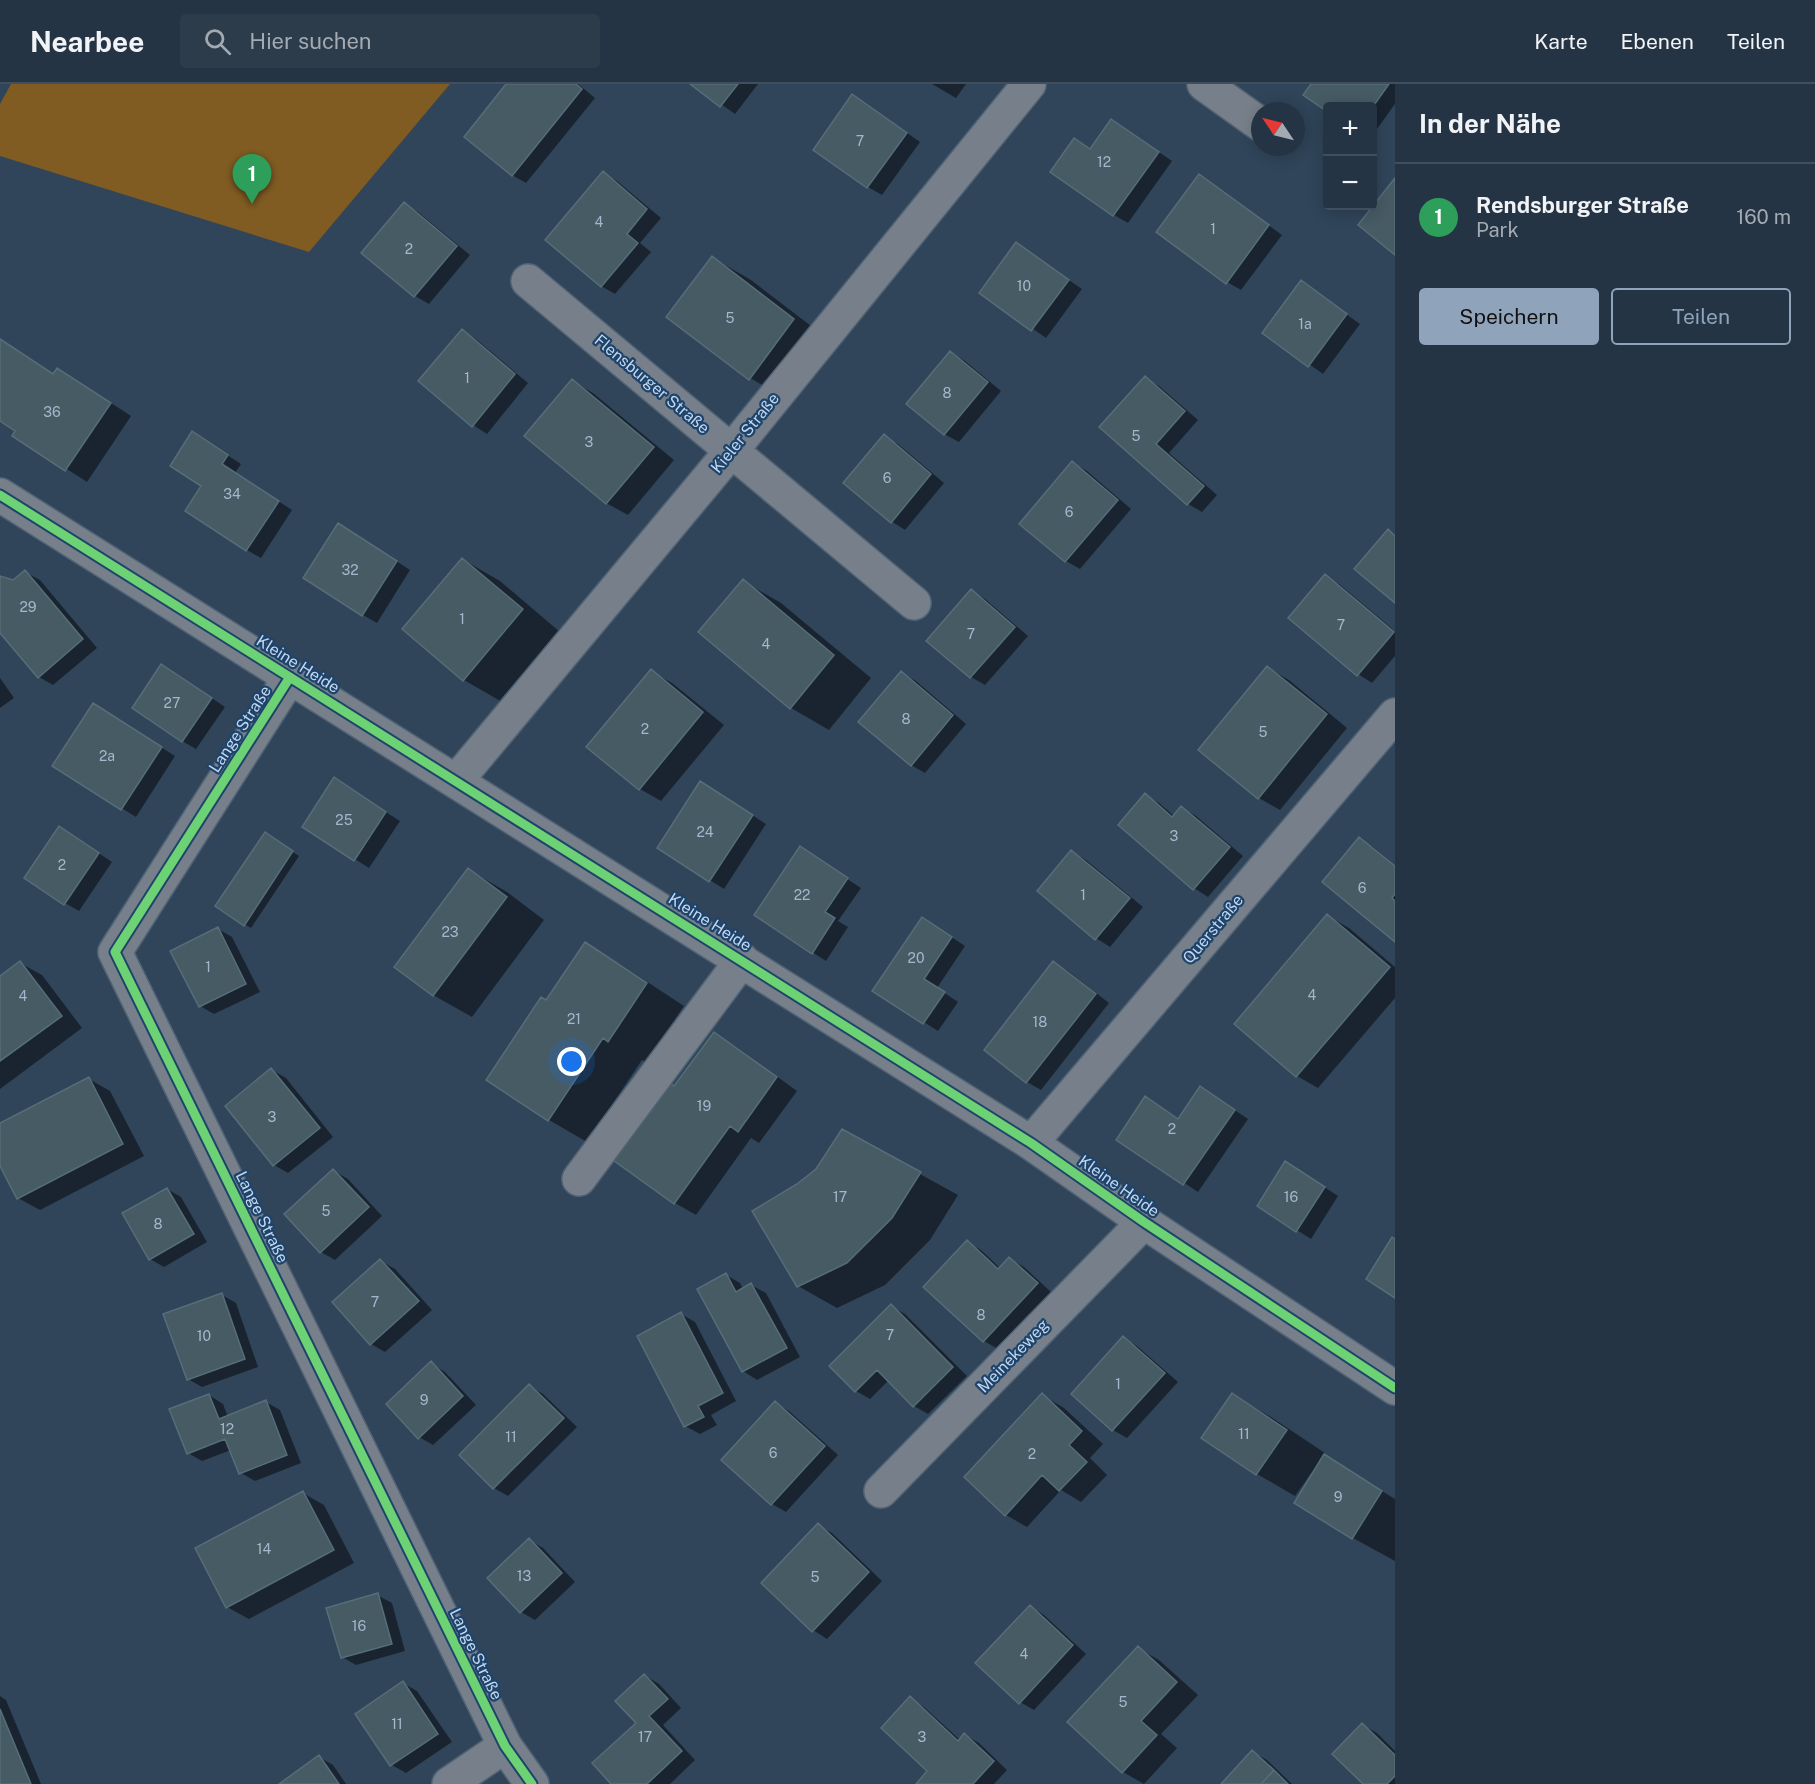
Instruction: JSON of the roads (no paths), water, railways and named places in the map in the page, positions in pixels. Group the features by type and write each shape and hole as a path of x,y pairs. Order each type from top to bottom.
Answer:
{"street":[{"name":"Kieler Straße","path":"457,780 732,450 1029,84"},
{"path":"1204,84 1251,118"},
{"name":"Flensburger Straße","path":"528,281 914,603"},
{"name":"Kleine Heide","path":"0,495 457,780 1031,1143 1144,1222 1395,1388"},
{"name":"Lange Straße","path":"290,677 115,952 505,1746 532,1784"},
{"name":"Querstraße","path":"1031,1143 1395,715"},
{"path":"579,1179 741,960"},
{"name":"Meinekeweg","path":"881,1491 1144,1222"},
{"path":"450,1784 505,1746"}],"place":[{"name":"Rendsburger Straße","path":"252,204"}]}
